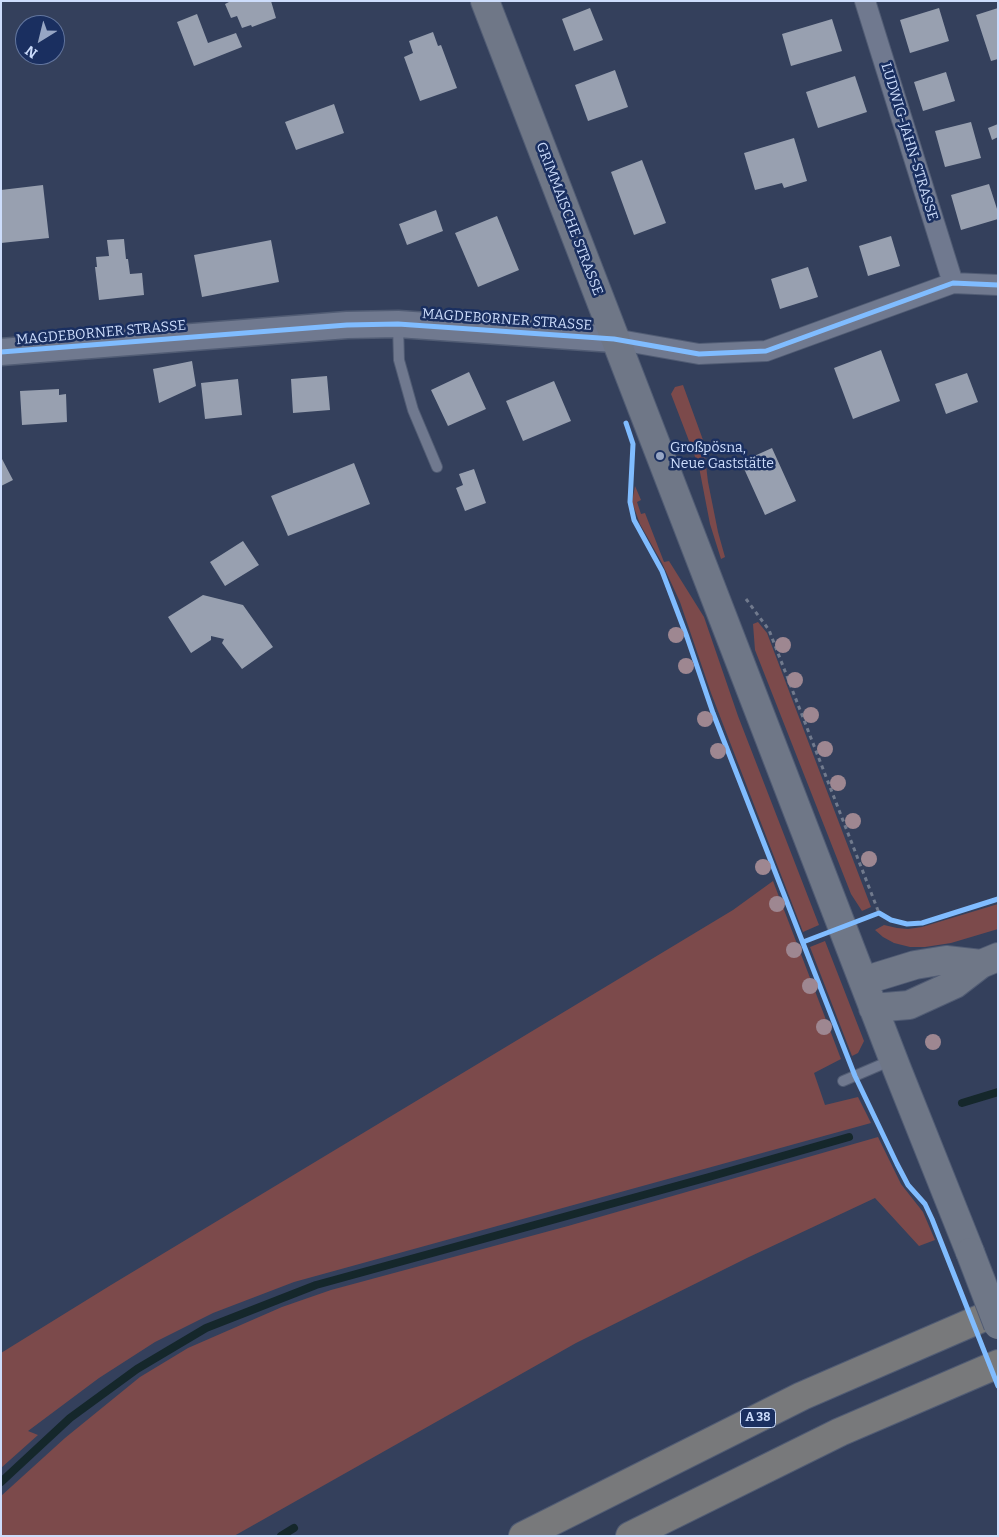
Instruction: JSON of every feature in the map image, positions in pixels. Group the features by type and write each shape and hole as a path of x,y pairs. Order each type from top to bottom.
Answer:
{"highway":[{"name":"A 38","path":"523,1536 802,1396 998,1311"},
{"path":"630,1536 840,1432 998,1364"}],"main road":[{"name":"GRIMMAISCHE STRASSE","path":"485,1 893,1060 998,1325"},
{"path":"863,981 915,965 946,960 989,961"},
{"path":"873,1008 909,1005 955,984 989,961"}],"street":[{"name":"LUDWIG-JAHN-STRASSE","path":"865,1 953,283"},
{"name":"MAGDEBORNER STRASSE","path":"1,352 347,325 398,324 614,339 699,354 766,351 953,283 998,285"}],"lane":[{"path":"398,324 399,360 413,410 437,467"},
{"path":"843,1081 893,1060"}],"path":[{"path":"741,592 769,630 879,913"}],"shaded area":[{"path":"683,385 703,440 708,482 725,557 721,559 710,524 699,467 671,394 675,387"},
{"path":"635,486 641,500 637,502 641,514 645,513 664,562 669,561 704,617 738,716 819,925 803,932 711,693 680,602 662,563 640,524 632,502"},
{"path":"758,622 767,633 871,907 862,911 851,894 755,650 753,624"},
{"path":"773,881 841,1059 814,1073 825,1105 858,1097 871,1123 294,1282 213,1313 155,1342 99,1378 28,1431 38,1435 1,1468 1,1353 733,910"},
{"path":"998,904 998,929 951,943 910,947 894,943 875,930 884,925 908,929 922,927"},
{"path":"825,941 864,1041 858,1053 852,1056 810,947"},
{"path":"878,1137 901,1184 923,1212 935,1240 919,1246 875,1198 749,1257 576,1343 234,1536 1,1536 1,1496 65,1438 140,1377 188,1348 282,1307 331,1290 568,1226"}],"building":[{"path":"231,1 271,1 276,18 252,27 251,25 242,28 237,16 231,18 225,4"},
{"path":"590,8 603,40 574,51 562,19"},
{"path":"939,8 949,41 910,53 900,20"},
{"path":"998,8 998,59 991,61 976,15"},
{"path":"197,14 208,43 236,33 242,47 194,66 177,22"},
{"path":"832,19 842,51 791,66 782,34"},
{"path":"433,32 438,46 441,45 457,88 420,101 404,57 413,53 409,41"},
{"path":"615,70 628,107 588,121 575,85"},
{"path":"946,72 955,101 923,111 914,82"},
{"path":"855,76 867,112 818,128 806,92"},
{"path":"334,104 344,133 296,150 285,122"},
{"path":"971,122 981,158 945,167 935,131"},
{"path":"998,124 998,137 992,140 988,128"},
{"path":"794,138 807,181 784,188 782,183 755,190 744,153"},
{"path":"642,160 666,223 634,235 611,172"},
{"path":"989,184 998,212 998,219 961,230 951,195"},
{"path":"43,185 49,238 1,243 1,190"},
{"path":"436,210 443,231 407,245 399,224"},
{"path":"497,216 519,270 478,287 455,233"},
{"path":"891,236 900,266 868,276 859,246"},
{"path":"124,239 130,274 142,273 144,295 99,300 95,267 97,267 96,257 109,256 107,240"},
{"path":"271,240 279,282 202,297 194,255"},
{"path":"808,267 818,297 780,309 771,279"},
{"path":"881,350 900,401 853,419 834,368"},
{"path":"192,361 196,386 159,403 153,369"},
{"path":"469,372 486,409 448,426 431,390"},
{"path":"967,373 978,402 946,414 935,384"},
{"path":"327,376 330,410 293,413 291,379"},
{"path":"238,379 242,415 205,419 201,383"},
{"path":"554,381 571,421 523,441 506,401"},
{"path":"59,389 59,395 66,394 67,422 22,425 20,391"},
{"path":"772,448 796,501 765,515 741,462"},
{"path":"1,457 13,480 1,486"},
{"path":"354,463 370,504 288,536 271,496"},
{"path":"474,469 486,503 465,511 456,488 463,485 459,474"},
{"path":"243,541 259,565 225,586 210,562"},
{"path":"203,595 243,605 273,647 242,669 222,643 224,639 211,636 211,640 191,653 168,617"}],"waterway":[{"path":"962,1103 998,1092"},
{"path":"1,1482 70,1418 137,1369 206,1328 316,1285 849,1137"},
{"path":"281,1536 294,1528"}],"cycle path":[{"path":"1,352 347,325 398,324 614,339 699,354 766,351 953,283 998,285"},
{"path":"626,423 633,444 630,502 634,520 662,571 713,713 855,1076 908,1185 925,1204 932,1219 998,1386"},
{"path":"803,942 879,913 891,920 907,924 922,923 998,899"}],"place":[{"name":"Großpösna, Neue Gaststätte","path":"660,456"}]}
